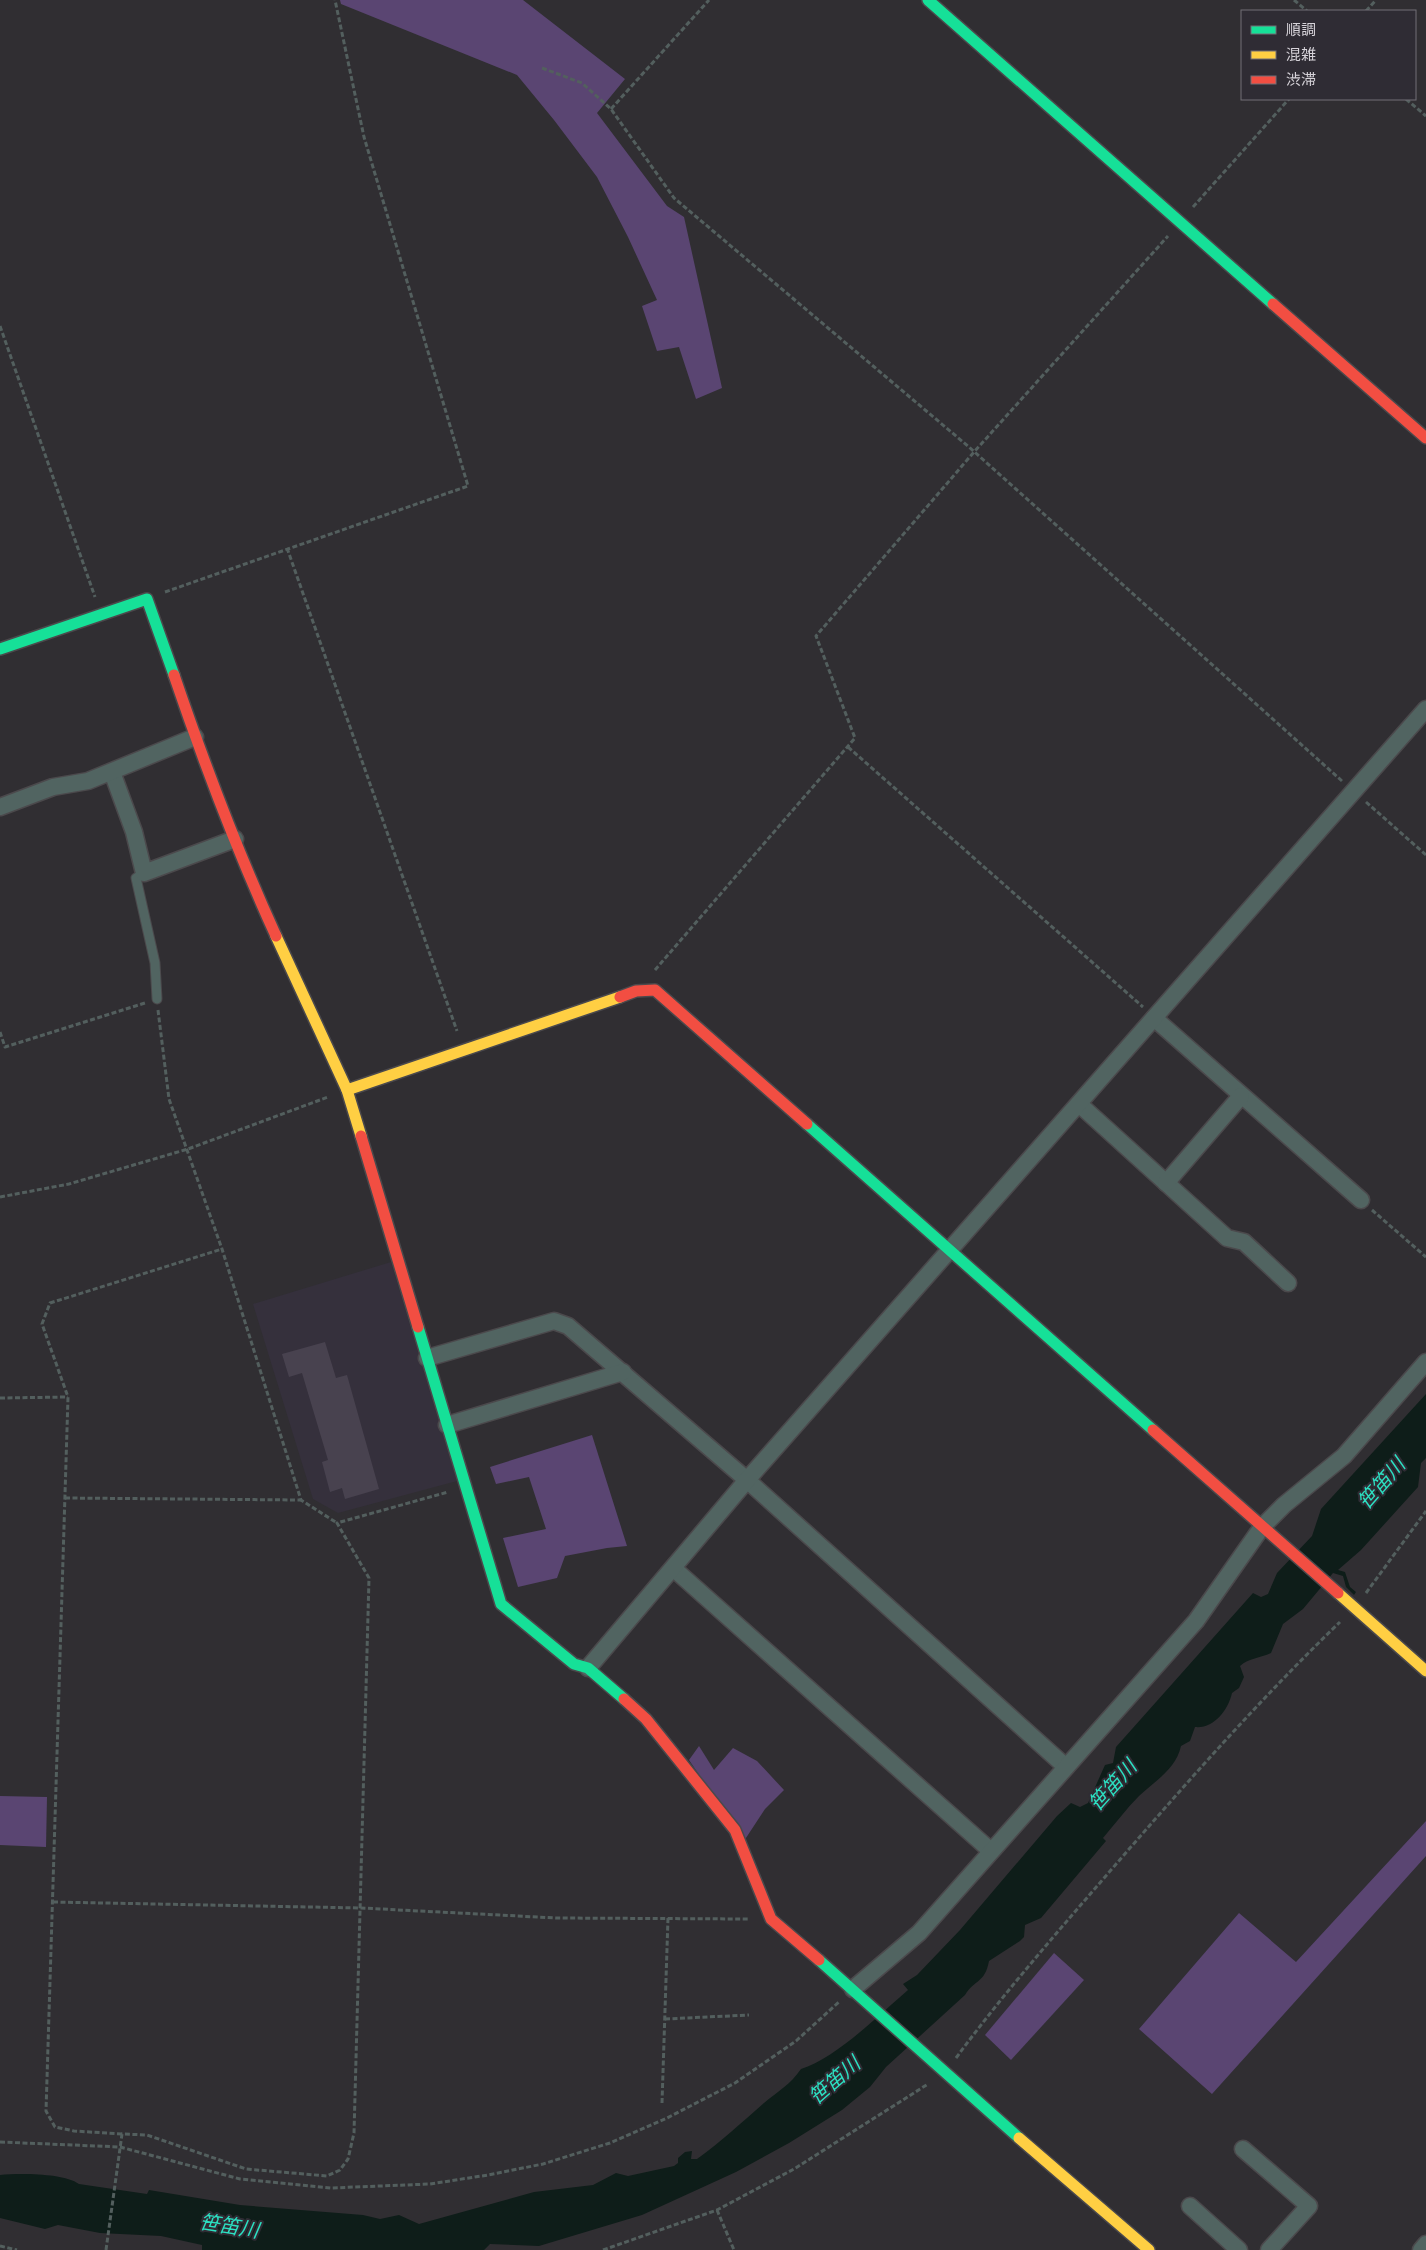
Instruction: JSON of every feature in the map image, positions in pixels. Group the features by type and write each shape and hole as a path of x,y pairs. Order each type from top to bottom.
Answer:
{"street":[{"path":"928,0 1426,438"},
{"path":"0,649 147,599 195,737 258,896 347,1090 501,1604 574,1664 588,1668 646,1719 735,1830 771,1919 853,1989 942,2071 1149,2250"},
{"path":"588,1668 747,1480 1426,709"},
{"path":"0,807 54,787 88,781 195,737"},
{"path":"112,772 134,832 144,873 236,839"},
{"path":"347,1090 636,991 655,990 1426,1671"},
{"path":"1154,1018 1361,1200"},
{"path":"1166,1183 1241,1096"},
{"path":"1079,1104 1227,1238 1244,1242 1288,1283"},
{"path":"427,1358 554,1321 568,1326 747,1480 1066,1767"},
{"path":"853,1989 919,1933 1196,1621 1284,1505 1344,1456 1426,1362"},
{"path":"447,1425 623,1372"},
{"path":"673,1568 991,1851"},
{"path":"1243,2149 1309,2206 1269,2250"},
{"path":"1190,2206 1239,2250"},
{"path":"1421,2250 1426,2244"}],"lane":[{"path":"144,873 136,878 155,963 157,999"}],"path":[{"path":"147,599 287,548 468,486 364,136 335,0"},
{"path":"611,109 709,0"},
{"path":"1294,0 1306,10"},
{"path":"1367,10 1376,0"},
{"path":"542,68 582,83 611,109 674,198 974,452 1426,855"},
{"path":"636,991 855,738 816,636 974,452 1288,100"},
{"path":"1407,100 1426,116"},
{"path":"0,326 101,614"},
{"path":"287,548 463,1050"},
{"path":"848,747 1154,1018"},
{"path":"0,1032 5,1047 157,999 169,1099 222,1249 301,1500"},
{"path":"0,1197 69,1184 188,1149 347,1090"},
{"path":"1361,1200 1426,1257"},
{"path":"65,1498 301,1500 337,1522 369,1578 354,2132 348,2159 340,2170 327,2176 246,2169 147,2135 74,2132 55,2126 46,2111 68,1397 42,1324 50,1303 222,1249"},
{"path":"0,1398 68,1397"},
{"path":"337,1522 465,1487"},
{"path":"603,2250 717,2210 794,2169 942,2071 996,2004 1171,1801 1282,1678 1354,1608 1386,1568 1426,1511"},
{"path":"53,1902 361,1908 557,1918 771,1919"},
{"path":"662,2103 668,1918"},
{"path":"0,2142 120,2147 240,2179 331,2188 430,2184 542,2164 610,2143 735,2083 796,2041 853,1989"},
{"path":"665,2020 749,2015"},
{"path":"106,2250 122,2134"},
{"path":"717,2210 734,2250"},
{"path":"0,2246 16,2250"}],"shaded area":[{"path":"340,0 523,0 625,79 597,113 667,206 684,217 722,388 696,399 679,347 657,351 642,306 657,300 628,237 597,177 517,75 341,4"},
{"path":"391,1262 457,1481 338,1513 313,1499 253,1304"},
{"path":"592,1435 627,1546 565,1556 557,1578 518,1587 503,1538 546,1529 529,1477 496,1484 490,1467"},
{"path":"699,1746 714,1770 733,1748 757,1761 784,1790 765,1809 744,1841 689,1760"},
{"path":"0,1796 47,1797 46,1847 0,1845"},
{"path":"1426,1821 1426,1856 1212,2094 1139,2029 1239,1913 1296,1962"},
{"path":"1054,1953 1084,1980 1011,2060 985,2035"}],"water":[{"name":"笹笛川","path":"1426,1394 1426,1458 1421,1463 1418,1487 1361,1550 1338,1570 1345,1572 1350,1587 1356,1592 1354,1595 1346,1587 1343,1576 1333,1573 1303,1609 1283,1624 1271,1653 1243,1663 1240,1666 1244,1677 1239,1688 1232,1693 1227,1706 1219,1718 1208,1725 1195,1727 1190,1741 1181,1746 1170,1768 1125,1811 1103,1838 1106,1841 1041,1918 1025,1925 1024,1937 989,1961 985,1973 965,1995 886,2067 870,2087 842,2110 789,2143 736,2172 642,2215 539,2246 490,2244 484,2250 202,2250 202,2245 161,2236 100,2233 58,2225 45,2229 0,2218 0,2175 29,2174 52,2176 72,2180 79,2184 147,2194 149,2190 240,2205 363,2215 380,2219 399,2215 419,2224 534,2192 593,2185 616,2173 628,2176 674,2166 678,2163 678,2158 685,2152 692,2151 691,2159 697,2159 788,2084 801,2069 814,2064 842,2046 908,1990 903,1984 917,1975 960,1930 1057,1816 1071,1803 1080,1807 1088,1803 1105,1765 1113,1763 1116,1747 1253,1593 1261,1597 1268,1594 1277,1573 1312,1536 1321,1509"}],"building":[{"path":"325,1342 336,1378 347,1375 379,1489 345,1499 342,1488 330,1492 322,1462 328,1460 302,1373 289,1377 282,1354"}],"traffic: fast":[{"path":"928,0 1273,304"},
{"path":"0,649 147,599 174,675"},
{"path":"807,1124 1153,1430"},
{"path":"418,1327 501,1604 574,1664 588,1668 624,1699"},
{"path":"819,1960 1019,2138"}],"traffic: slow":[{"path":"276,936 347,1090 361,1136"},
{"path":"347,1090 620,997"},
{"path":"1338,1593 1426,1671"},
{"path":"1019,2138 1149,2250"}],"traffic: jam":[{"path":"1273,304 1426,438"},
{"path":"174,675 222,807 276,936"},
{"path":"620,997 636,991 655,990 807,1124"},
{"path":"361,1136 418,1327"},
{"path":"1153,1430 1338,1593"},
{"path":"624,1699 646,1719 735,1830 771,1919 819,1960"}]}
